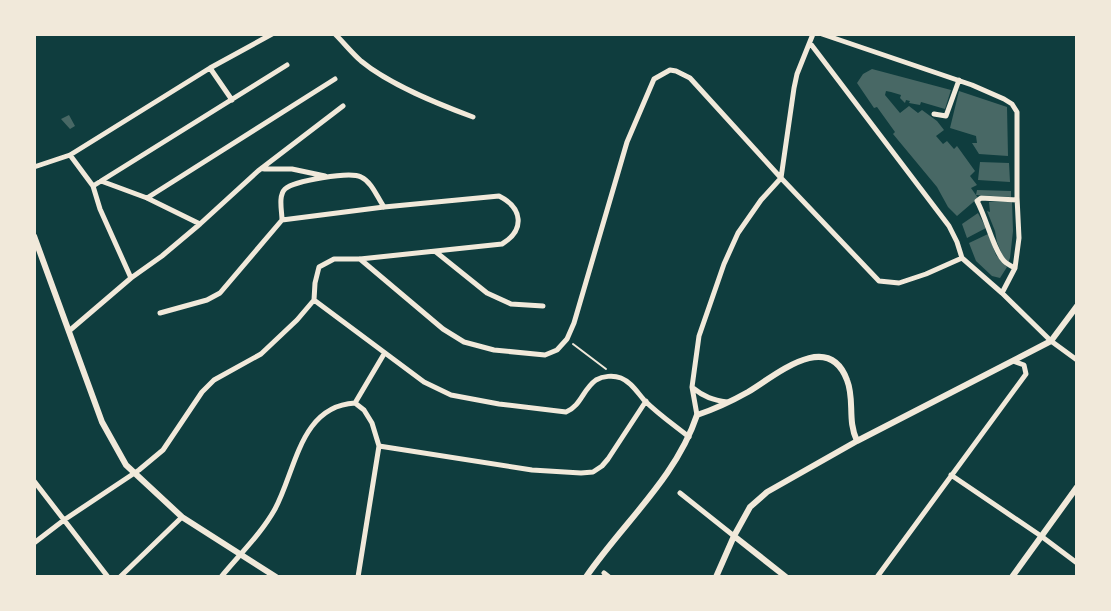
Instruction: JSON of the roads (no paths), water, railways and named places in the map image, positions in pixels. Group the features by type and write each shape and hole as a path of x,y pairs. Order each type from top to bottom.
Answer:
{"street":[{"path":"34,167 70,155 210,68 272,34"},
{"path":"335,34 362,62 386,77 473,117"},
{"path":"586,577 663,479 689,437 697,415 692,387 699,336 724,264 744,224 781,178 797,74 813,34"},
{"path":"822,34 959,80 1012,104 1017,112 1019,238 1015,268 1002,293"},
{"path":"810,43 949,226 962,258 1051,341 1077,360"},
{"path":"93,186 287,65"},
{"path":"210,68 232,100"},
{"path":"360,259 443,329 464,342 494,350 545,355 557,350 567,339 627,142 654,79 670,70 690,78 879,281 899,283 962,258"},
{"path":"147,198 335,79"},
{"path":"934,114 946,116 959,80"},
{"path":"69,331 200,224 261,169 343,106"},
{"path":"70,155 93,186 131,278"},
{"path":"261,169 292,169 326,176"},
{"path":"282,220 281,197 284,190 326,176 356,174 369,183 384,207"},
{"path":"101,181 147,198 200,224"},
{"path":"34,543 163,450 202,392 214,380 261,354 297,320 314,300 319,267 334,259 502,244 511,238 518,219 515,209 499,196 282,220 220,293 207,300 160,313"},
{"path":"1015,268 1004,261 995,246 977,201 981,198 1017,200"},
{"path":"34,236 102,422 117,451 133,473 182,517 276,577"},
{"path":"435,252 487,293 511,304 543,306"},
{"path":"314,300 424,382 451,395 566,412 573,409 597,379 617,377 626,381 689,437"},
{"path":"716,577 734,536 757,499 857,441 1051,341 1077,306"},
{"path":"355,403 384,354"},
{"path":"697,415 728,403 795,362 810,357 824,358 836,364 847,378 851,426 857,441"},
{"path":"877,577 1026,374 1024,365 1013,361"},
{"path":"692,387 702,396 728,403"},
{"path":"379,446 532,470 593,472 608,459 646,401"},
{"path":"221,577 274,510 307,432 331,408 355,403 372,423 379,446 358,577"},
{"path":"951,475 1077,563"},
{"path":"34,481 108,577"},
{"path":"1012,577 1077,487"},
{"path":"680,493 786,577"},
{"path":"120,577 182,517"}]}
